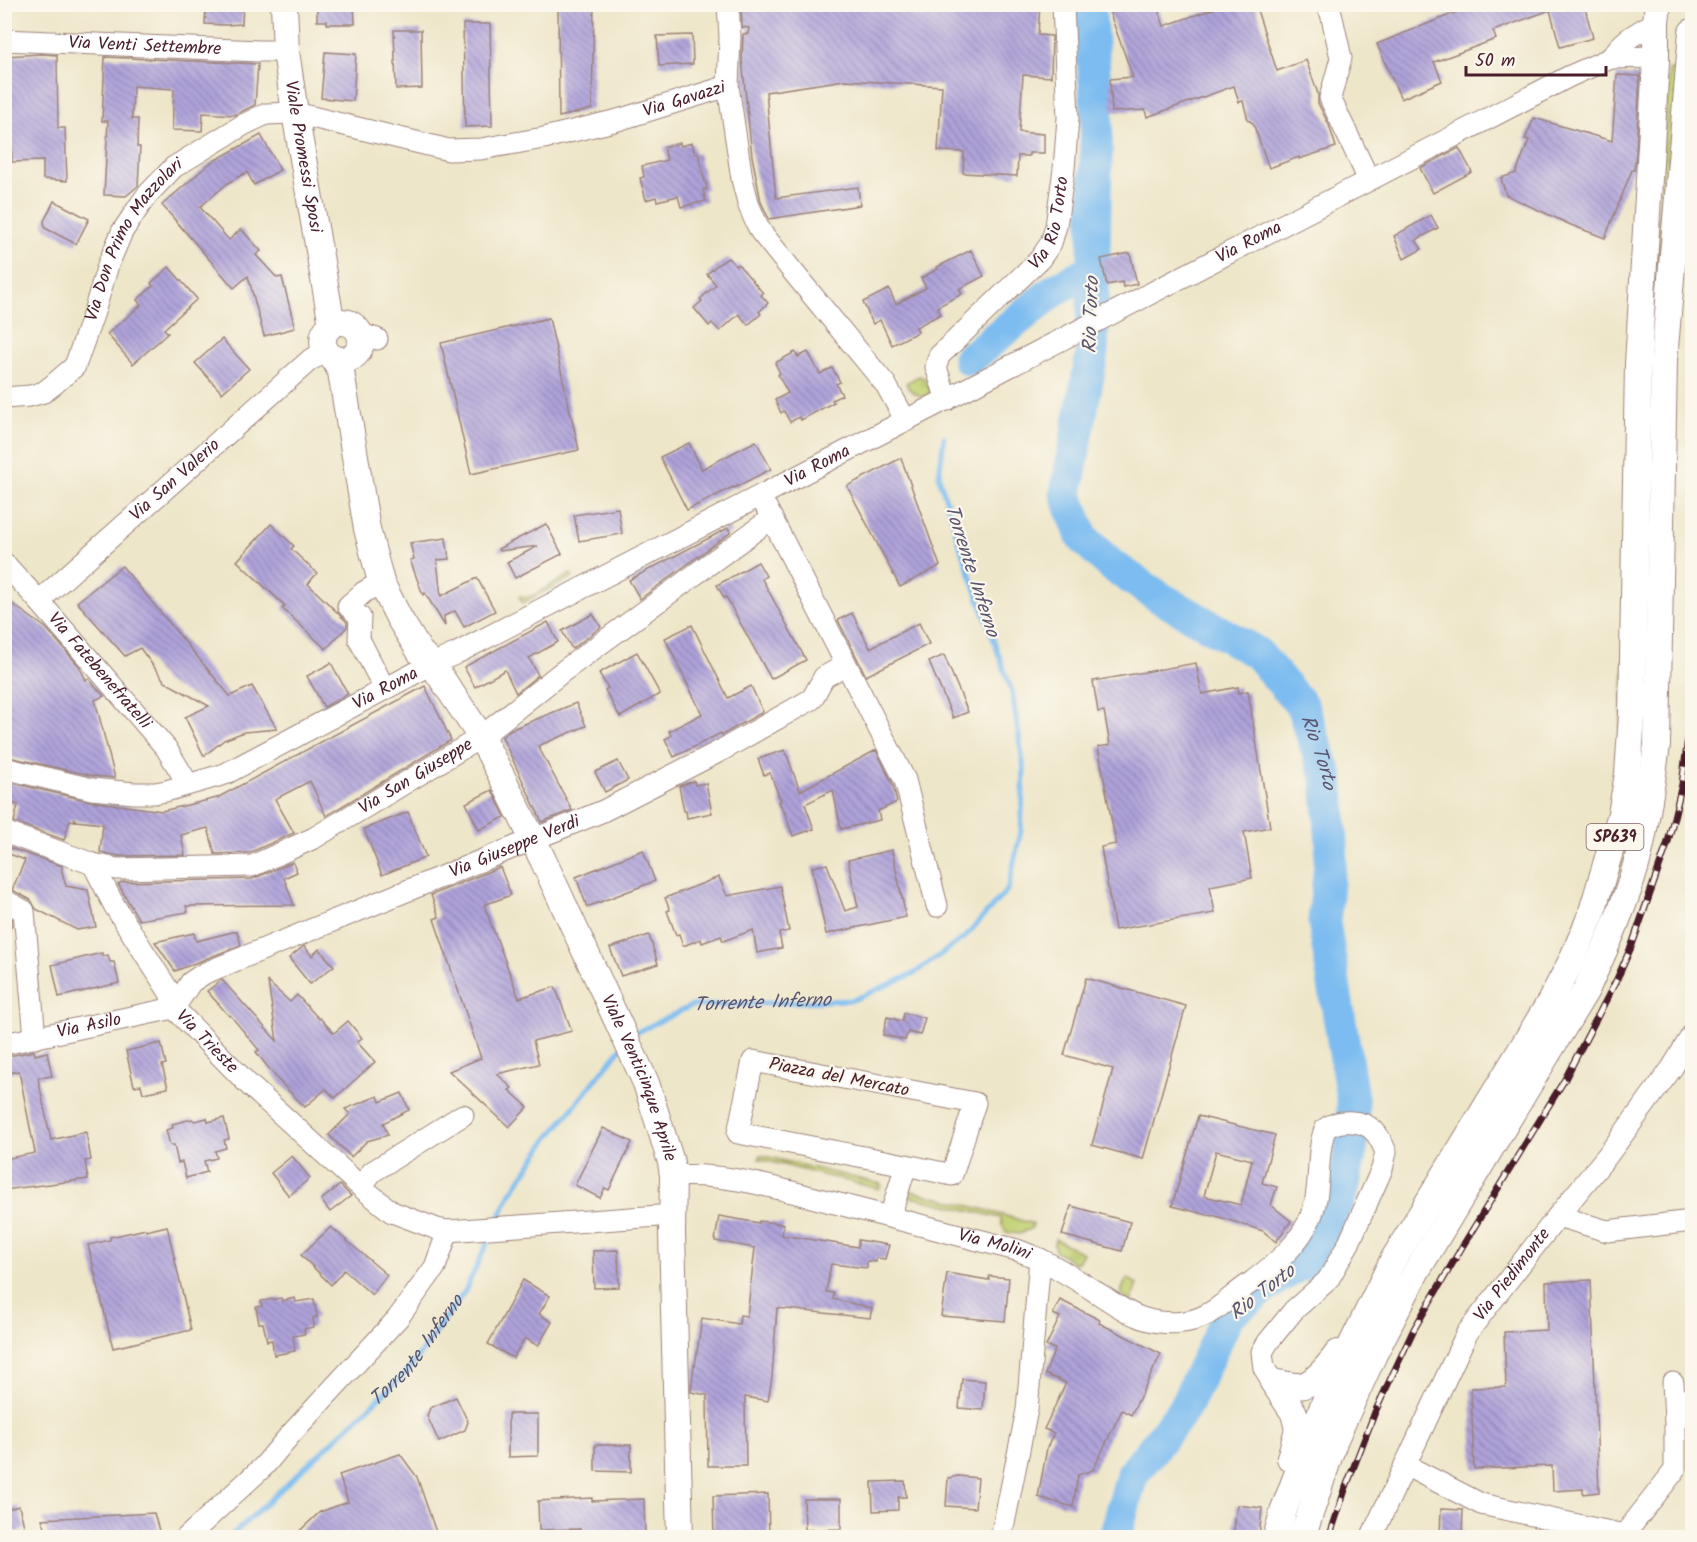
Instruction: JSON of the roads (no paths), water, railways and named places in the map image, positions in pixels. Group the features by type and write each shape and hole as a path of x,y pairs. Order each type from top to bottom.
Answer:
{"main road":[{"name":"Viale Promessi Sposi","path":"284,4 286,51 295,113 337,344 367,530 381,582 420,652 432,664"},
{"name":"SP639","path":"1276,1538 1284,1509 1328,1393 1393,1260 1550,1002 1571,962 1591,915 1621,814 1628,774 1632,715 1638,364 1657,13"},
{"name":"SP639","path":"1302,1538 1335,1438 1374,1354 1416,1272 1586,990 1608,943 1638,858 1657,745 1664,360 1692,32"},
{"path":"1655,57 1691,60"},
{"name":"Viale Venticinque Aprile","path":"432,664 481,737 534,841 646,1083 671,1162 680,1538"},
{"path":"1273,1382 1298,1387 1315,1379 1327,1368 1362,1322"},
{"path":"1273,1382 1294,1413 1298,1429 1287,1468 1284,1509"}],"street":[{"path":"728,4 730,37 728,86"},
{"name":"Via Rio Torto","path":"947,400 936,367 939,356 1040,259 1051,243 1056,226 1062,189 1068,118 1063,4"},
{"path":"1326,4 1331,13 1341,58 1330,98 1369,180"},
{"name":"Via Roma","path":"1611,58 1627,38 1657,13"},
{"name":"Via Venti Settembre","path":"4,40 286,51"},
{"name":"Via Roma","path":"4,768 84,788 134,793 155,793 225,774 432,664 947,400 1570,76 1611,58 1655,57"},
{"name":"Via Gavazzi","path":"295,113 450,150 461,150 501,146 553,136 618,120 728,86 742,179 749,206 761,232 886,385 906,421"},
{"name":"Via Don Primo Mazzolari","path":"4,398 30,396 44,392 75,366 108,265 122,232 147,195 174,167 256,118 266,114 295,113"},
{"name":"Via San Valerio","path":"39,601 337,344"},
{"path":"760,496 905,780 937,906"},
{"name":"Via San Giuseppe","path":"4,832 93,864 117,869 252,866 314,838 481,737 562,672 772,518"},
{"name":"Via Fatebenefratelli","path":"4,563 165,748 188,784"},
{"path":"379,678 359,639 359,615 348,606 364,592 381,582"},
{"name":"Via Giuseppe Verdi","path":"174,1008 191,981 205,973 603,811 722,750 812,699 824,677 846,665"},
{"name":"Via Trieste","path":"93,864 114,905 170,993 174,1008 248,1083 361,1187 392,1212 437,1229 457,1231"},
{"path":"4,900 24,911 35,1038"},
{"name":"Via Asilo","path":"4,1044 174,1008"},
{"name":"Via Piedimonte","path":"1371,1538 1467,1333 1614,1147 1672,1068 1692,1035"},
{"name":"Piazza del Mercato","path":"753,1061 975,1103 952,1175 906,1166 738,1133 753,1061"},
{"path":"361,1187 372,1172 463,1115"},
{"path":"1040,1259 1142,1318 1164,1322 1186,1322 1208,1314 1275,1265 1302,1234 1313,1212 1320,1141 1325,1129 1337,1122 1364,1124 1374,1130 1386,1152 1382,1169 1349,1243 1328,1280 1293,1311 1262,1352 1264,1368 1273,1382"},
{"path":"890,1217 906,1166"},
{"name":"Via Molini","path":"673,1176 698,1174 716,1176 775,1188 1017,1250 1040,1259 1027,1410 1001,1538"},
{"path":"186,1538 264,1466 398,1318 435,1267 457,1231 673,1215"},
{"path":"1558,1216 1607,1231 1692,1221"},
{"path":"1405,1466 1481,1504 1624,1535 1675,1470 1673,1383"},
{"path":"1675,1420 1684,1402 1692,1398"}],"waterway":[{"name":"Rio Torto","path":"1089,4 1097,109 1092,354 1066,493 1082,537 1111,565 1159,597 1257,653 1302,706 1327,777 1332,844 1324,922 1353,1103 1351,1150 1342,1193 1324,1230 1304,1262 1229,1314 1183,1410 1132,1475 1115,1538"},
{"name":"Torrente Inferno","path":"969,359 1056,289 1095,268"},
{"name":"Torrente Inferno","path":"631,1035 691,1006 853,1000 915,973 965,937 1008,889 1021,831 1024,769 1012,692 960,546 939,477 944,437"},
{"name":"Torrente Inferno","path":"497,1222 511,1193 547,1140 622,1047"},
{"name":"Torrente Inferno","path":"229,1538 407,1372 465,1291 492,1233"}],"railway":[{"path":"1329,1538 1375,1412 1414,1329 1565,1079 1632,945 1668,842 1682,784 1692,707"}]}
